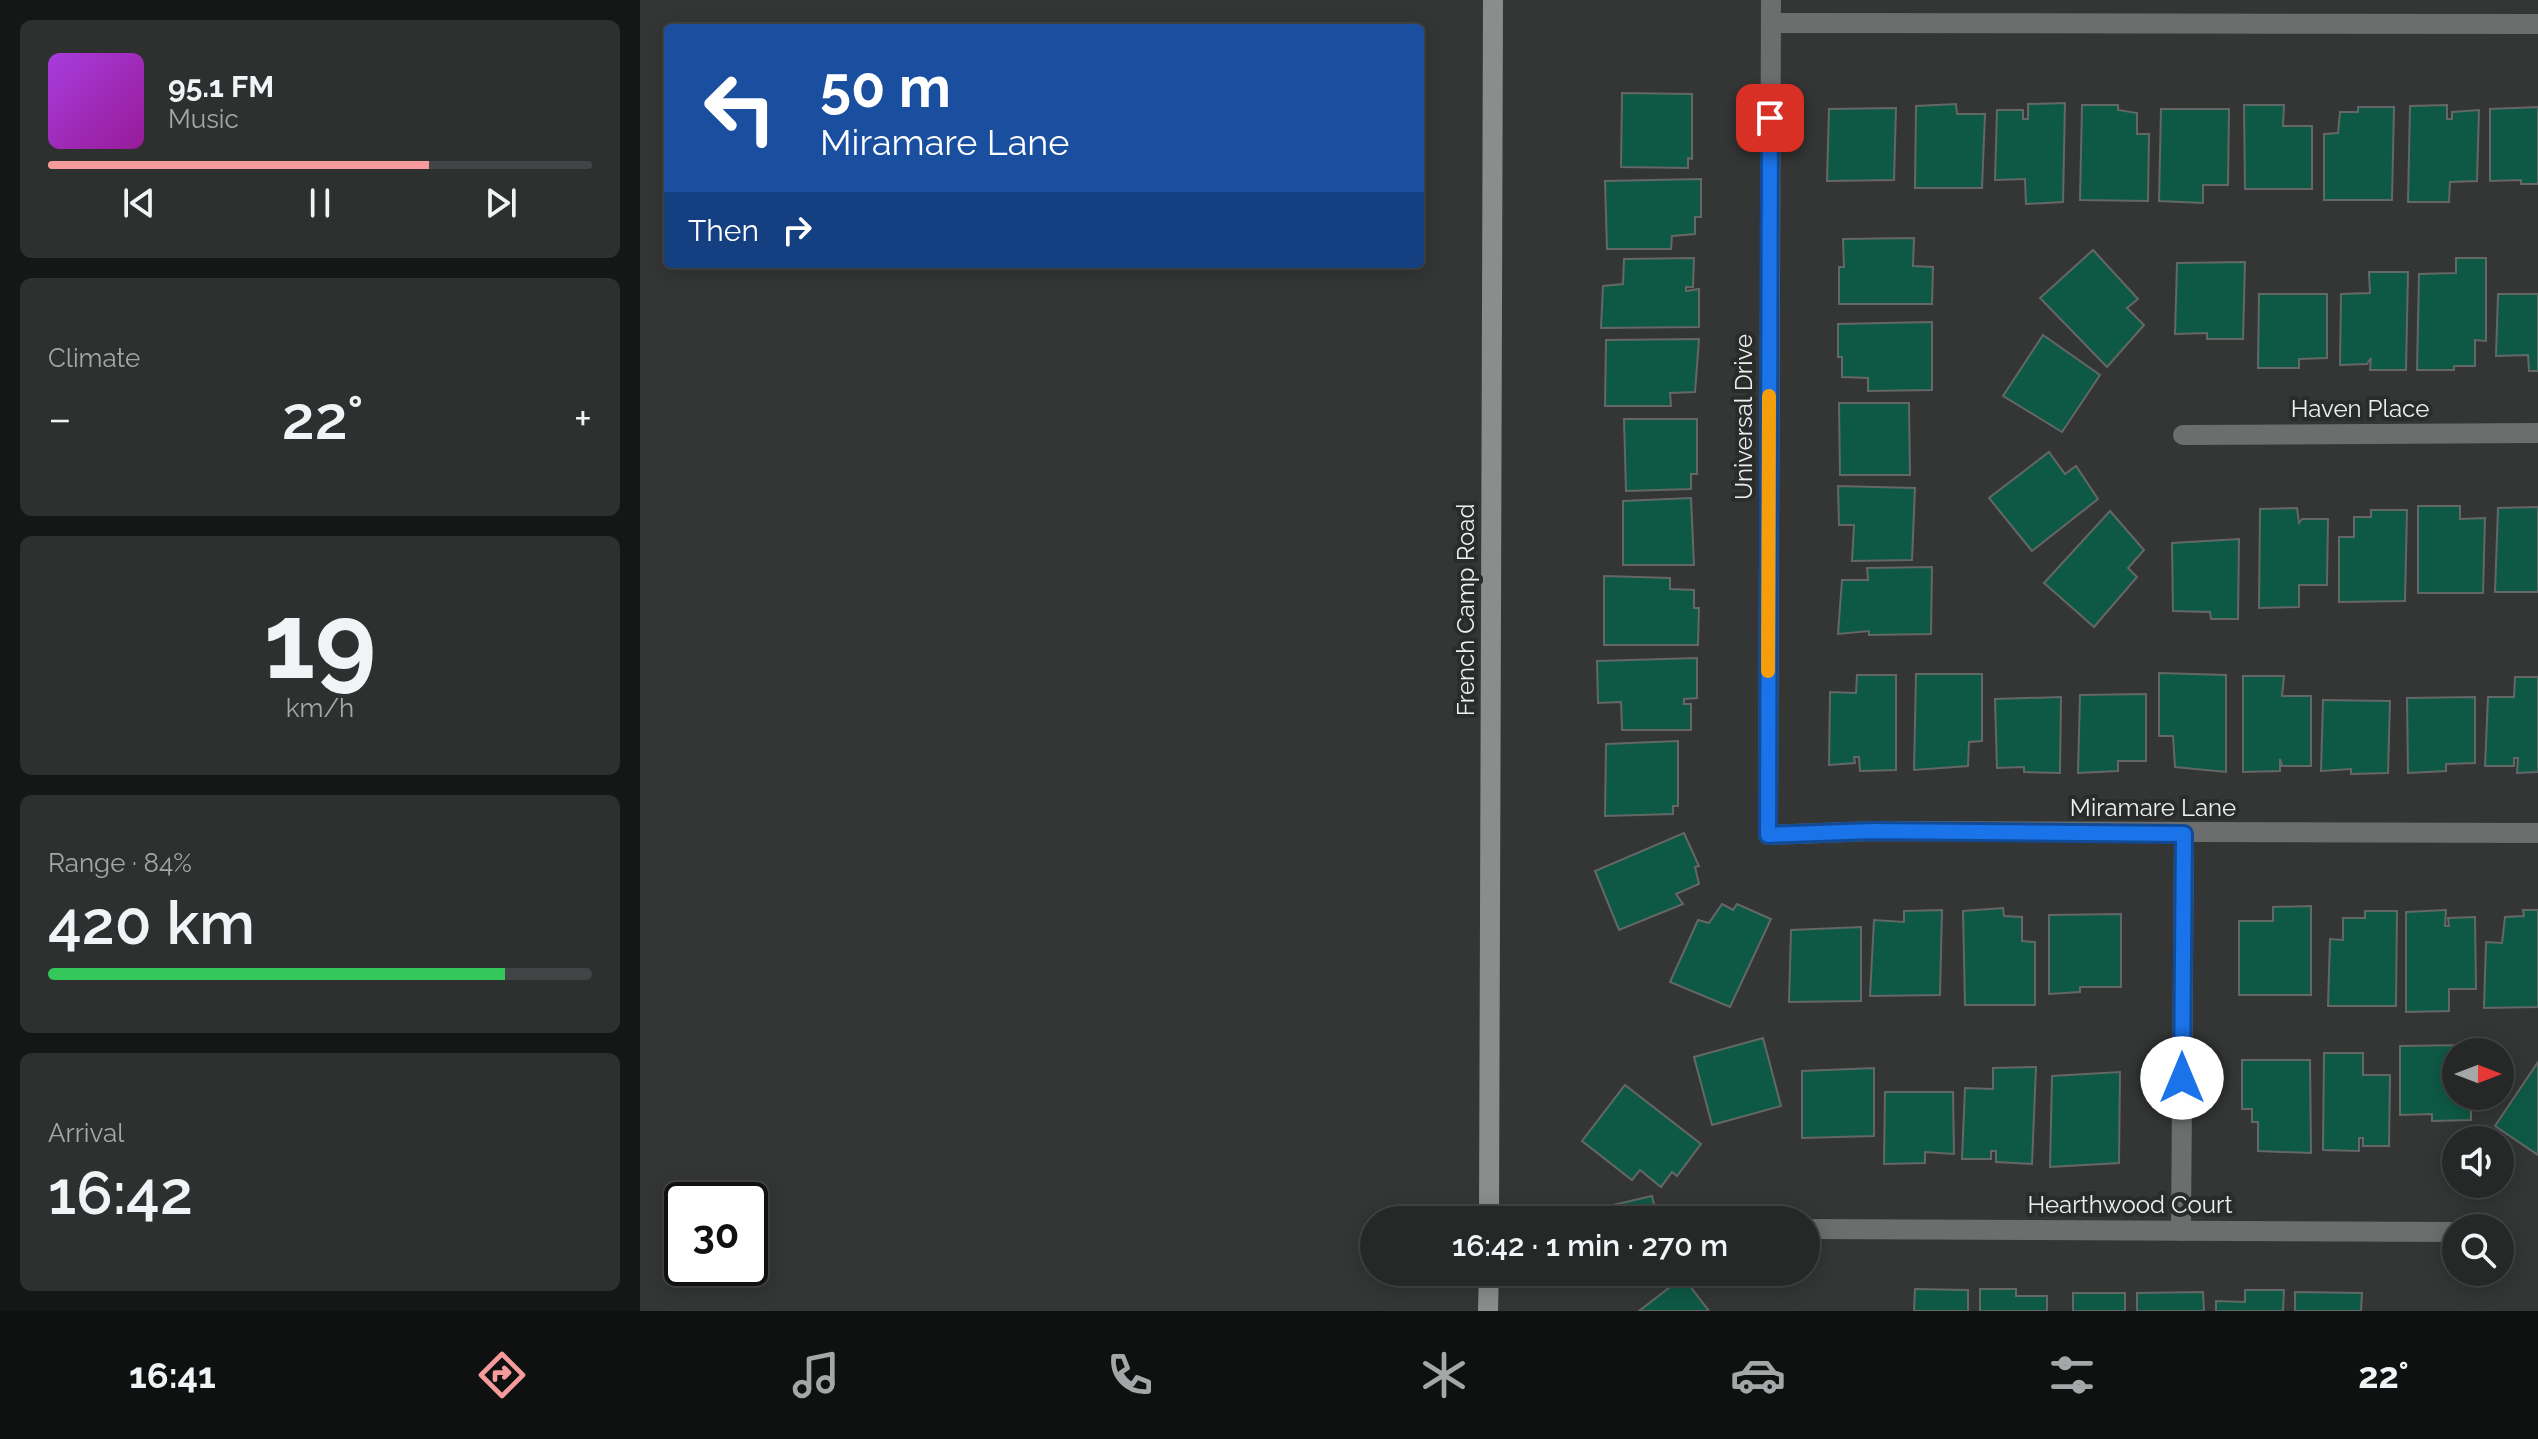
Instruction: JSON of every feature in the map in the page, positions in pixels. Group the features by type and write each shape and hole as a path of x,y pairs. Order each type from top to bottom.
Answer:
{"street":[{"name":"French Camp Road","path":"1489,1206 1493,0"},
{"name":"Universal Drive","path":"1768,835 1771,0"},
{"path":"1771,23 2538,24"},
{"name":"Haven Place","path":"2183,435 2538,433"},
{"name":"Miramare Lane","path":"1768,835 1873,831 2538,833"},
{"path":"2181,1231 2184,834"},
{"name":"Hearthwood Court","path":"1820,1229 2442,1232"},
{"path":"1488,1311 1489,1286"}],"building":[{"path":"1622,93 1692,94 1692,159 1688,158 1688,168 1621,167"},
{"path":"2065,103 2063,202 2026,204 2025,179 1995,180 1997,110 2023,110 2023,119 2028,119 2028,104"},
{"path":"1956,104 1957,114 1985,114 1982,188 1915,188 1916,106"},
{"path":"2082,105 2118,105 2118,110 2137,113 2137,134 2149,134 2148,201 2080,200"},
{"path":"2244,105 2284,105 2283,126 2312,126 2312,189 2245,189"},
{"path":"2447,105 2447,119 2452,119 2452,112 2479,110 2477,181 2450,182 2449,202 2408,202 2410,106"},
{"path":"2358,107 2394,107 2392,200 2324,200 2324,134 2338,133 2340,112 2358,112"},
{"path":"2538,107 2538,184 2521,184 2521,180 2490,181 2490,109"},
{"path":"1896,108 1894,180 1827,181 1829,109"},
{"path":"2161,109 2229,109 2228,185 2203,185 2203,203 2159,201"},
{"path":"1701,179 1701,217 1695,217 1695,234 1672,236 1671,249 1607,249 1605,181"},
{"path":"1914,238 1913,266 1933,267 1932,304 1839,304 1839,267 1844,267 1843,239"},
{"path":"2093,250 2138,299 2127,308 2144,325 2107,367 2040,298"},
{"path":"1694,258 1693,287 1686,287 1686,291 1699,289 1699,327 1601,328 1603,286 1623,284 1624,259"},
{"path":"2456,258 2486,258 2486,341 2475,340 2475,366 2454,366 2454,370 2417,370 2419,274 2456,273"},
{"path":"2245,262 2243,339 2207,339 2207,333 2175,334 2177,263"},
{"path":"2369,272 2408,272 2406,370 2370,370 2371,358 2367,364 2340,365 2341,294 2370,293"},
{"path":"2259,294 2327,294 2327,358 2299,359 2299,368 2258,368"},
{"path":"2498,294 2538,294 2538,371 2529,371 2528,355 2496,356"},
{"path":"1932,322 1932,390 1868,391 1868,378 1842,377 1842,357 1838,357 1838,324"},
{"path":"2043,335 2100,375 2062,432 2003,396"},
{"path":"1699,339 1695,392 1670,393 1671,406 1605,406 1606,340"},
{"path":"1839,403 1909,403 1910,475 1840,475"},
{"path":"1624,419 1697,419 1697,474 1691,474 1691,489 1626,491"},
{"path":"2049,452 2065,474 2076,466 2098,499 2032,551 1989,498"},
{"path":"1838,486 1915,488 1912,560 1852,561 1854,525 1839,525"},
{"path":"1691,498 1694,565 1623,565 1623,501"},
{"path":"2418,506 2460,506 2460,519 2485,518 2483,593 2418,593"},
{"path":"2538,507 2538,592 2495,592 2498,508"},
{"path":"2297,508 2299,523 2302,519 2328,519 2327,585 2299,585 2299,607 2259,608 2260,509"},
{"path":"2371,510 2407,510 2405,601 2339,602 2339,537 2354,537 2354,517 2371,517"},
{"path":"2110,511 2144,550 2128,568 2137,577 2094,627 2044,583"},
{"path":"2239,539 2238,619 2211,619 2210,612 2173,611 2172,543"},
{"path":"1932,567 1931,634 1869,635 1869,631 1838,634 1842,580 1868,580 1867,568"},
{"path":"1604,576 1670,578 1670,589 1694,590 1694,608 1699,608 1698,645 1604,645"},
{"path":"1697,658 1697,698 1684,699 1684,704 1691,704 1691,730 1622,730 1621,702 1598,703 1597,661"},
{"path":"2159,673 2226,675 2226,772 2175,767 2173,736 2159,736"},
{"path":"1916,674 1982,674 1982,741 1969,742 1968,766 1914,770"},
{"path":"1857,675 1896,675 1896,770 1860,771 1859,757 1854,757 1855,763 1829,765 1830,692 1856,693"},
{"path":"2243,676 2284,676 2282,696 2311,696 2311,766 2282,766 2280,759 2280,771 2243,772"},
{"path":"2515,677 2538,677 2538,772 2517,773 2518,758 2514,758 2514,766 2485,766 2488,697 2514,697"},
{"path":"2146,694 2146,761 2118,761 2118,771 2078,773 2080,695"},
{"path":"2061,697 2060,773 2024,772 2024,767 1997,768 1995,699"},
{"path":"2475,697 2475,763 2446,764 2446,771 2408,773 2407,698"},
{"path":"2323,700 2390,701 2388,773 2351,774 2351,769 2321,771"},
{"path":"1678,741 1678,806 1673,806 1673,814 1605,816 1606,744"},
{"path":"1684,833 1699,866 1695,867 1699,884 1676,894 1683,904 1619,930 1595,871"},
{"path":"1722,904 1733,910 1737,904 1771,919 1730,1007 1670,982 1698,920 1709,923"},
{"path":"2311,906 2311,995 2239,995 2239,921 2273,921 2273,907"},
{"path":"2003,908 2004,916 2022,917 2022,941 2035,942 2035,1005 1965,1005 1963,911"},
{"path":"1942,910 1940,995 1870,996 1874,920 1904,922 1904,911"},
{"path":"2446,910 2445,926 2449,926 2448,918 2475,917 2476,989 2449,989 2449,1011 2406,1012 2406,912"},
{"path":"2523,910 2538,910 2538,1007 2484,1008 2486,942 2502,943 2505,917 2524,916"},
{"path":"2365,911 2397,911 2396,1006 2328,1006 2330,939 2343,940 2343,918 2365,918"},
{"path":"2121,914 2121,987 2080,987 2080,992 2049,994 2049,915"},
{"path":"1861,927 1861,1001 1789,1002 1791,930"},
{"path":"1763,1038 1781,1106 1712,1125 1694,1057"},
{"path":"2442,1045 2442,1110 2471,1110 2471,1120 2432,1121 2432,1114 2400,1115 2400,1046"},
{"path":"2324,1053 2363,1053 2363,1075 2390,1075 2389,1146 2363,1146 2363,1138 2359,1138 2359,1151 2323,1150"},
{"path":"2242,1060 2310,1060 2311,1153 2258,1151 2258,1122 2252,1122 2252,1109 2242,1109"},
{"path":"2538,1062 2538,1155 2514,1139 2514,1126 2495,1126 2506,1110 2514,1110 2514,1098"},
{"path":"2036,1067 2032,1164 1996,1162 1996,1151 1991,1151 1991,1159 1962,1159 1965,1088 1993,1089 1993,1068"},
{"path":"1874,1068 1874,1136 1802,1138 1802,1071"},
{"path":"2120,1072 2119,1163 2050,1167 2052,1076"},
{"path":"1625,1085 1701,1144 1677,1176 1672,1172 1661,1187 1640,1170 1632,1180 1582,1141"},
{"path":"1885,1092 1953,1092 1954,1154 1925,1152 1925,1163 1884,1164"},
{"path":"1652,1196 1654,1206 1608,1206"},
{"path":"1671,1286 1690,1286 1709,1311 1639,1311"},
{"path":"1915,1289 1968,1290 1968,1311 1914,1311"},
{"path":"1980,1289 2016,1289 2016,1296 2047,1296 2047,1311 1980,1311"},
{"path":"2245,1290 2284,1290 2283,1311 2216,1311 2216,1301 2245,1302"},
{"path":"2203,1292 2204,1311 2137,1311 2137,1293"},
{"path":"2295,1292 2362,1293 2361,1311 2295,1311"},
{"path":"2073,1293 2125,1293 2125,1311 2073,1311"}],"slow traffic":[{"path":"1768,671 1769,396"}],"route":[{"path":"1770,118 1768,835 1873,831 2184,834 2182,1078"}]}
